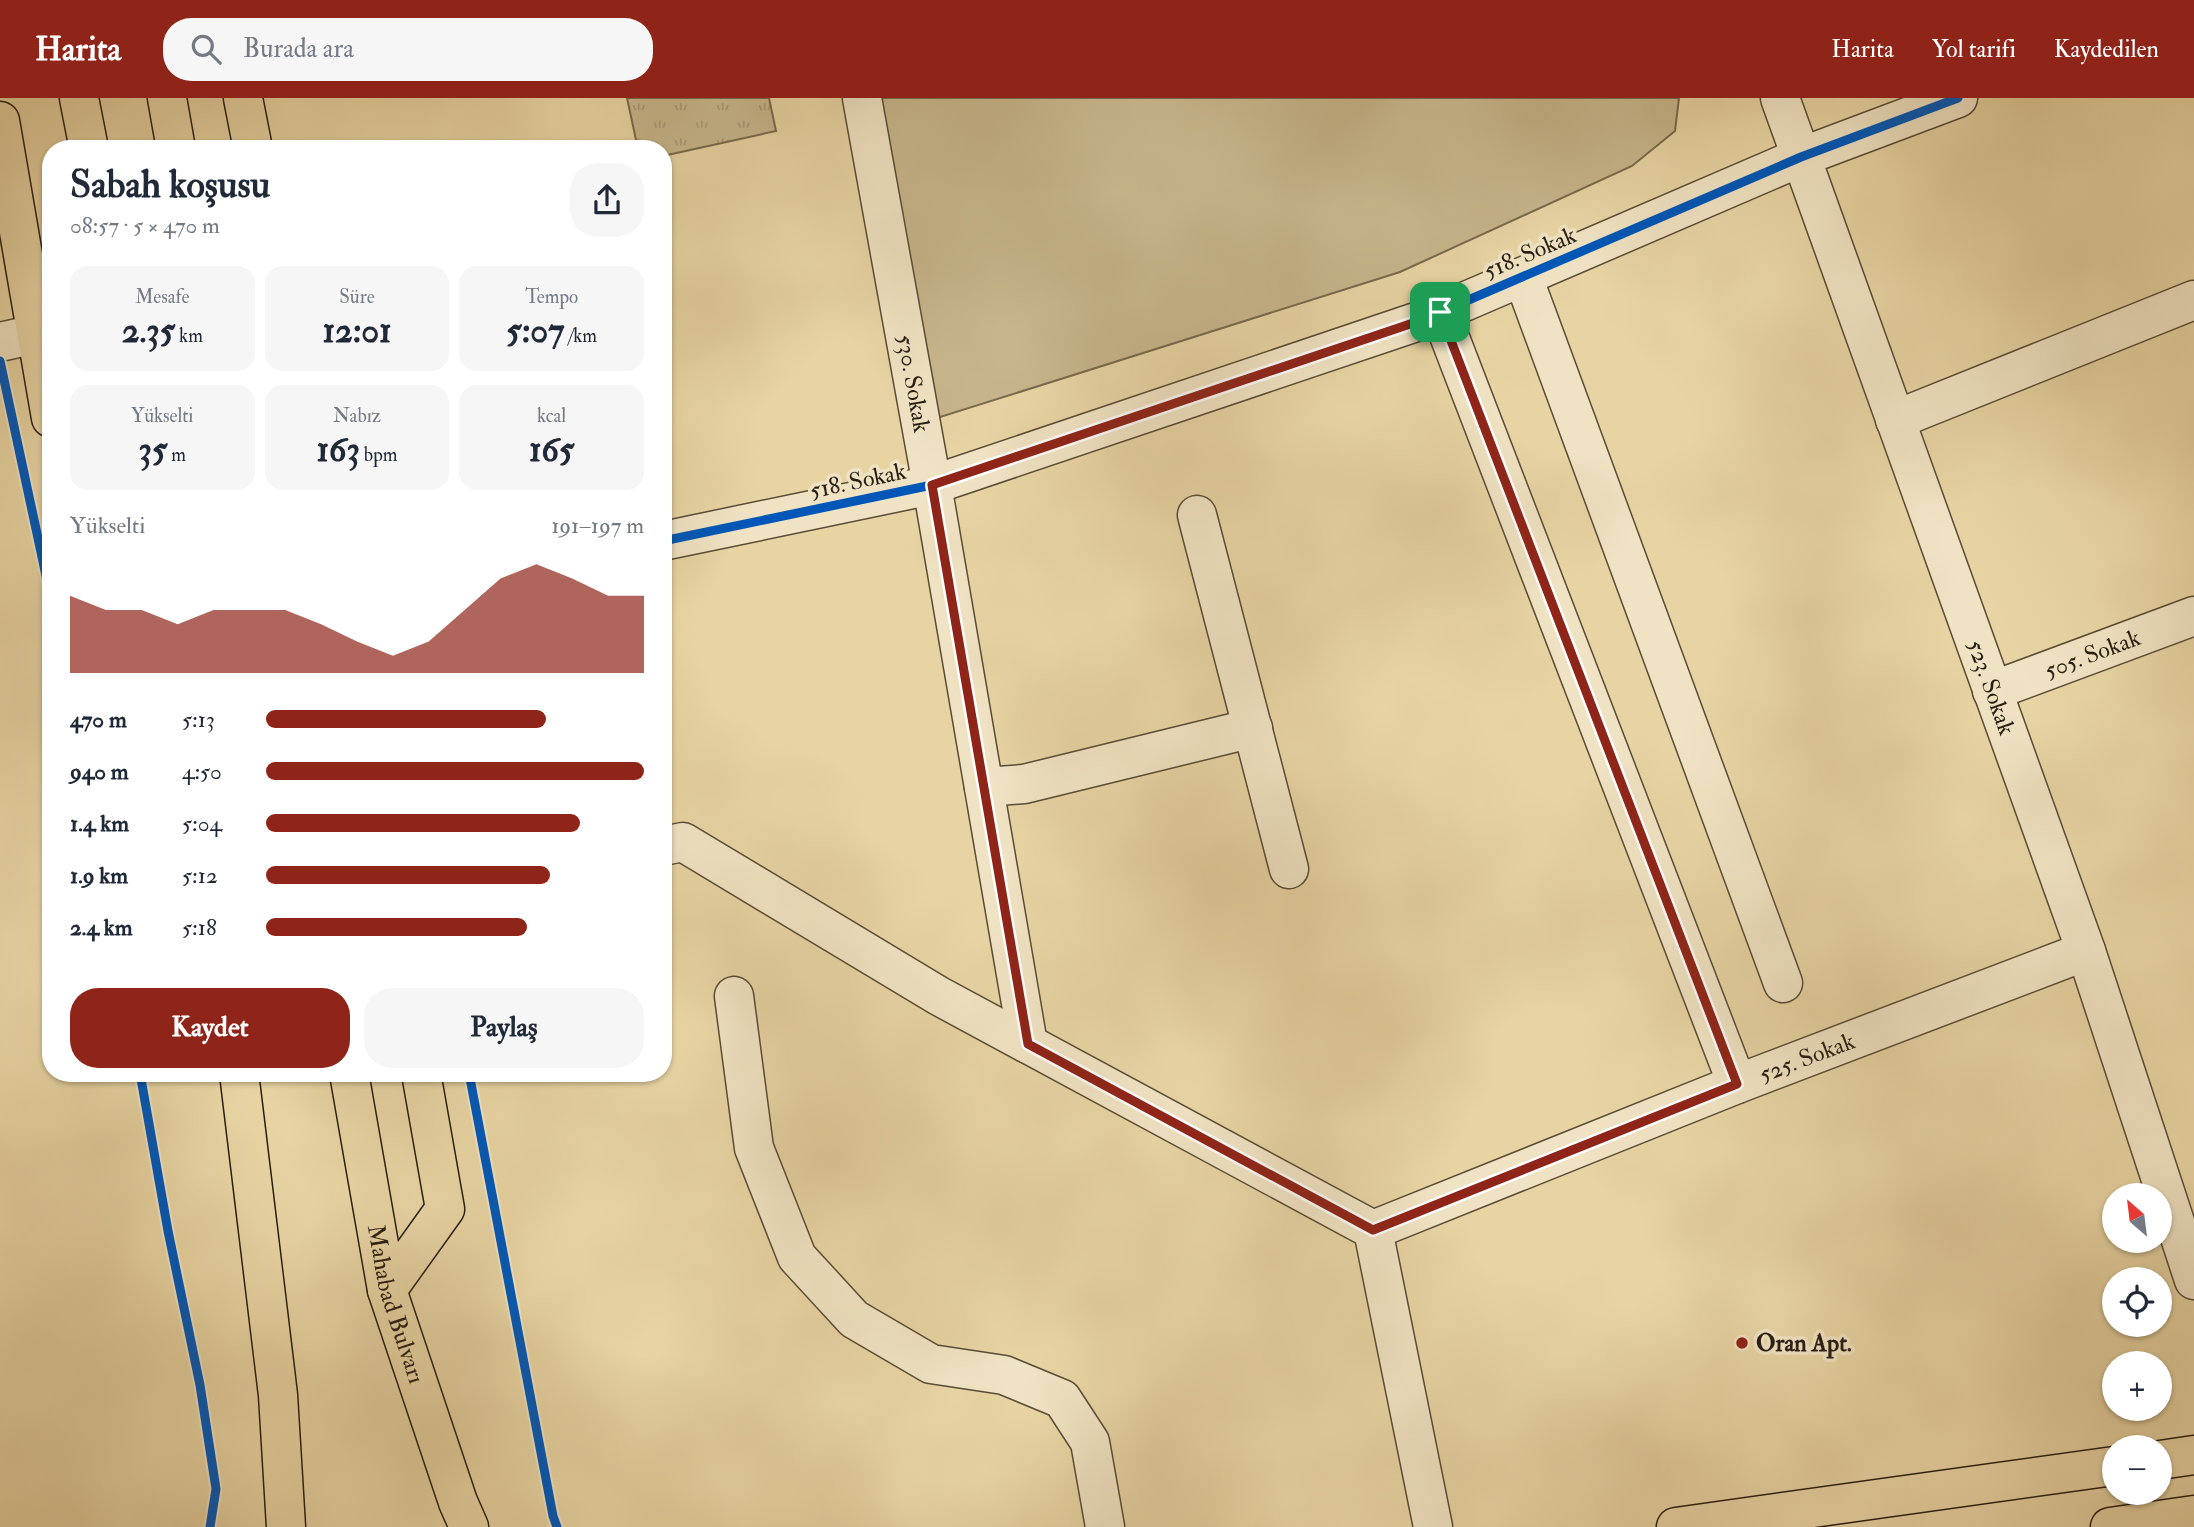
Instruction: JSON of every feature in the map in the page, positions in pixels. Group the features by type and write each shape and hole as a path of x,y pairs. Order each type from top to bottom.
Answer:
{"main road":[{"path":"79,98 87,140"},
{"path":"167,98 174,140"},
{"path":"243,98 251,140"},
{"path":"0,121 42,368"},
{"path":"240,1082 278,1395 286,1527"},
{"name":"Mahabad Bulvarı","path":"351,1082 387,1290 458,1502 469,1527"},
{"path":"387,1290 445,1209 423,1082"},
{"path":"2172,1458 2194,1455"},
{"path":"1676,1527 2102,1468"},
{"path":"2109,1527 2194,1515"}],"street":[{"name":"530. Sokak","path":"862,98 1028,1044"},
{"name":"523. Sokak","path":"1780,98 2086,951 2194,1280"},
{"name":"518. Sokak","path":"672,539 932,485 1422,320 1801,157 1958,98"},
{"path":"1524,276 1783,983"},
{"path":"1895,420 2194,300"},
{"path":"1440,312 1737,1084"},
{"path":"0,342 36,334"},
{"path":"1197,515 1289,869"},
{"name":"505. Sokak","path":"1992,691 2194,616"},
{"path":"984,787 1024,784 1252,728"},
{"path":"672,844 683,842 939,996 1373,1230 1433,1527"},
{"name":"525. Sokak","path":"1373,1230 1737,1084 2086,951"},
{"path":"734,996 754,1148 797,1257 854,1319 931,1364 1004,1375 1062,1399 1090,1441 1105,1527"}],"green space":[{"path":"627,98 769,98 776,131 672,154 672,140 636,140"},
{"path":"880,98 1679,98 1675,131 1632,166 1400,272 937,418"}],"cycle path":[{"path":"672,539 932,485 1422,320 1801,157 1958,98"},
{"path":"0,361 42,557"},
{"path":"142,1082 168,1231 200,1385 216,1489 210,1527"},
{"path":"471,1082 557,1527"}],"place":[{"name":"Oran Apt.","path":"1742,1343"}],"route":[{"path":"1440,312 1737,1084 1373,1230 1028,1044 932,485 1440,312"}]}
